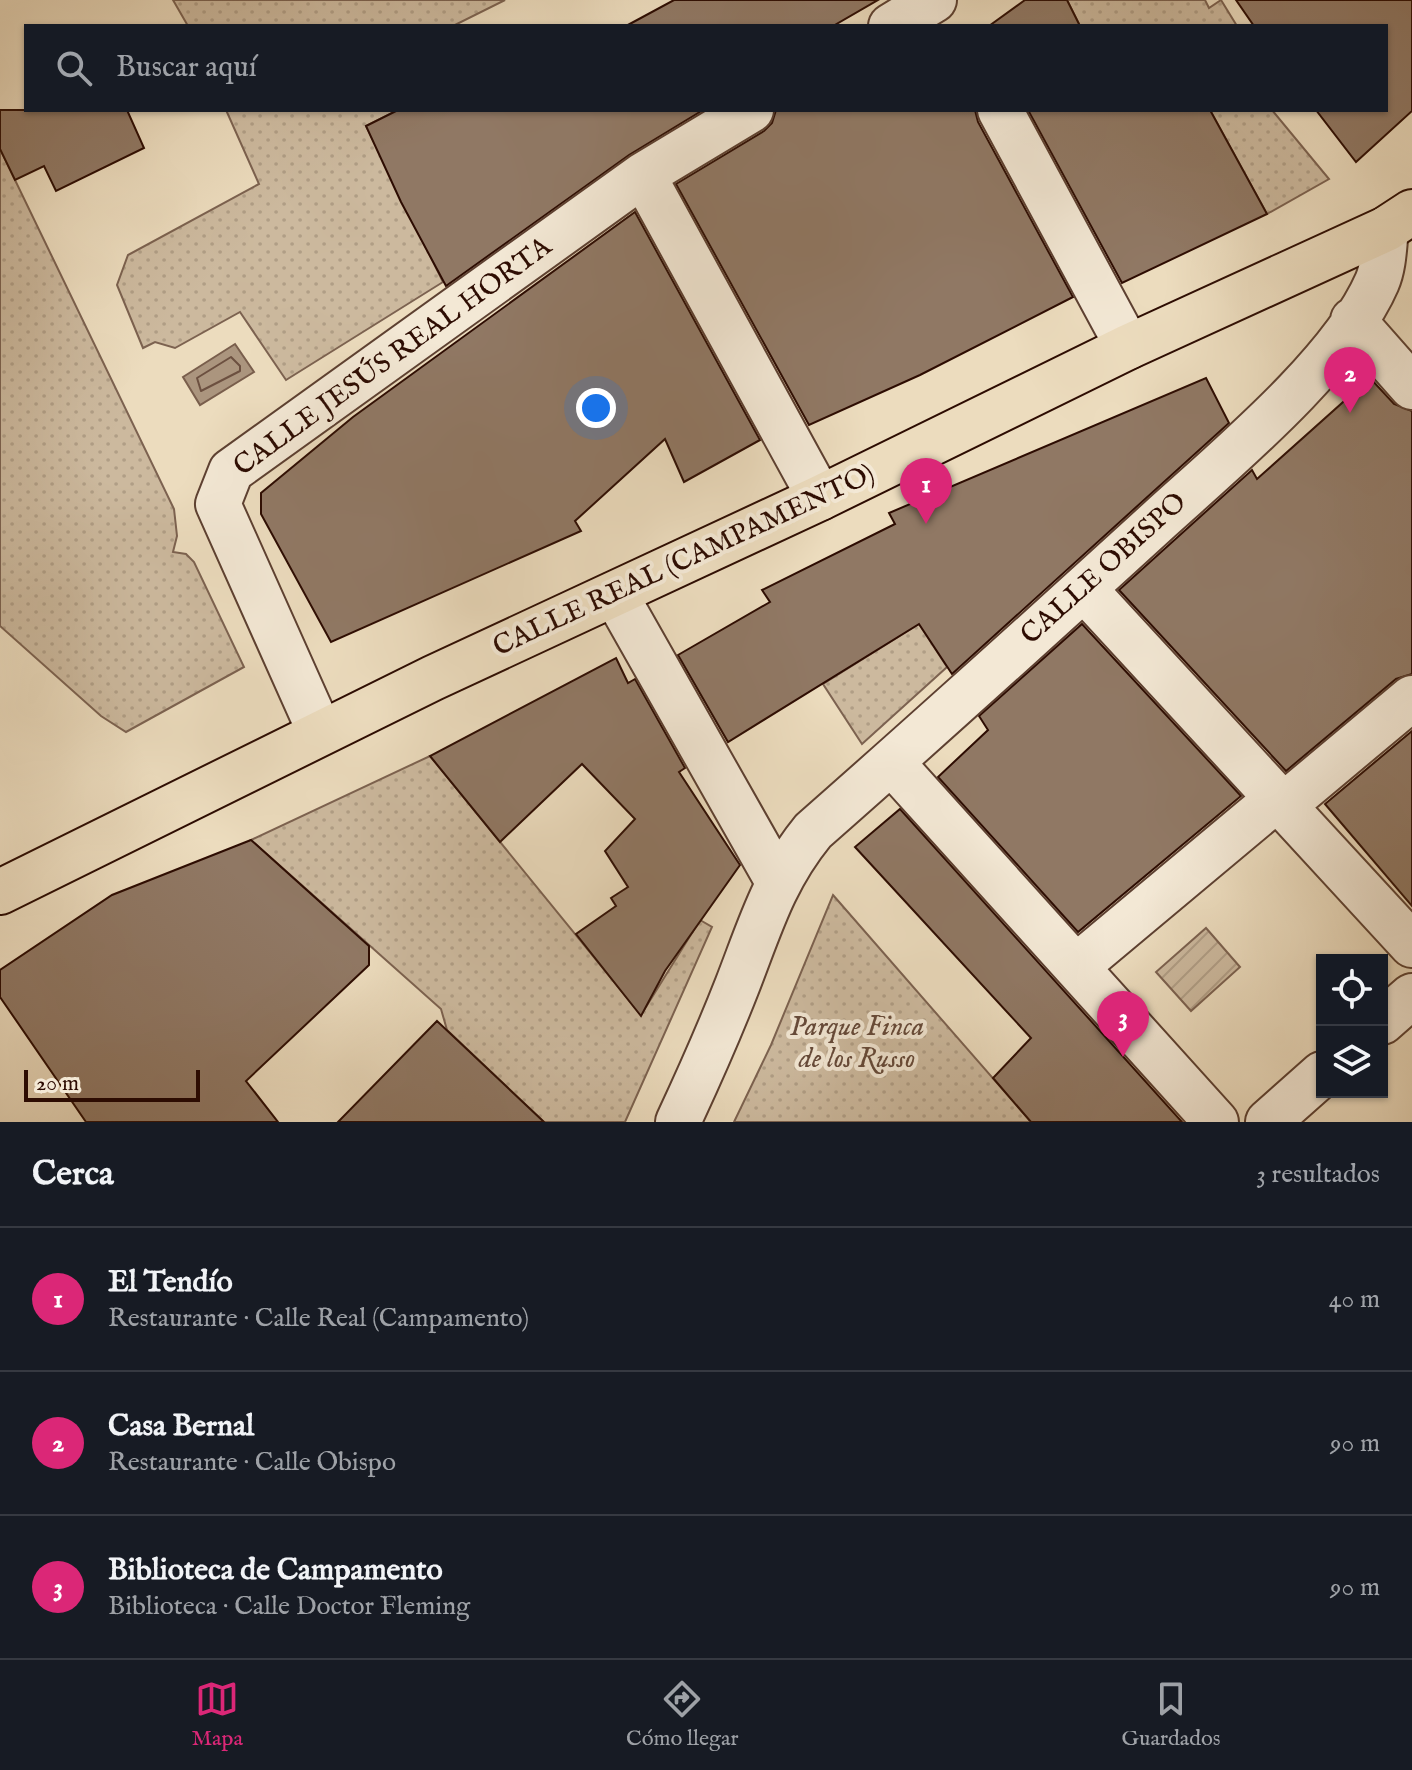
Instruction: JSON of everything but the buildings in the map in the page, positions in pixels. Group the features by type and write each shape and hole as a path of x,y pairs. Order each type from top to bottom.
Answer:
{"highway":[{"name":"CALLE REAL (CAMPAMENTO)","path":"0,892 320,732 820,498 1128,347 1399,220"}],"street":[{"path":"894,24 934,0"},
{"name":"CALLE JESÚS REAL HORTA","path":"320,732 218,504 231,471 643,175 748,112"},
{"path":"1001,112 1128,347"},
{"path":"643,175 820,498"},
{"name":"CALLE OBISPO","path":"678,1122 736,989 777,880 813,831 1248,438 1324,359 1377,282 1399,220"},
{"path":"1353,320 1412,387"},
{"path":"1084,589 1412,945"},
{"path":"615,594 777,880"},
{"path":"1077,966 1412,698"},
{"path":"891,762 1216,1122"},
{"path":"1388,1017 1412,996"},
{"path":"1268,1122 1316,1079"}],"green space":[{"path":"173,0 505,0 457,24 187,24"},
{"path":"1067,0 1205,0 1209,8 1221,0 1236,24 1079,24"},
{"path":"227,112 394,112 366,126 443,282 286,380 240,312 175,348 155,342 143,348 117,285 128,255 259,184"},
{"path":"1211,112 1274,112 1329,179 1267,214"},
{"path":"0,149 174,509 177,536 173,552 186,554 194,562 244,667 126,732 101,716 0,626"},
{"path":"919,624 947,667 862,744 823,684"},
{"path":"430,756 641,1015 700,920 712,927 625,1122 544,1122 447,1030 441,1009 251,840"},
{"name":"Parque Finca de los Russo","path":"833,895 1031,1122 734,1122 771,1045"},
{"path":"1206,928 1240,967 1191,1011 1156,972"}],"water":[{"path":"235,344 254,372 200,405 183,377"}],"place":[{"name":"Casa Bernal","path":"1350,413"},
{"name":"El Tendío","path":"926,524"},
{"name":"Biblioteca de Campamento","path":"1123,1057"}]}
